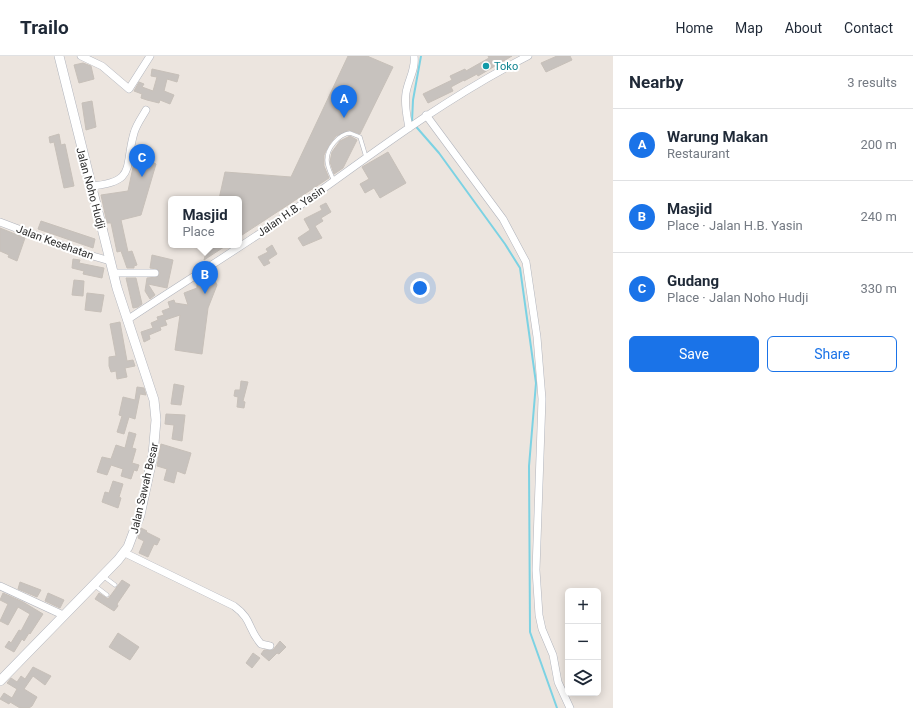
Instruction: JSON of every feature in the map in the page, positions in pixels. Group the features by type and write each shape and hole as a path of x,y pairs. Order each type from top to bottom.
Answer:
{"main road":[{"name":"Jalan Noho Hudji","path":"59,56 110,261 127,320"},
{"name":"Jalan Sawah Besar","path":"0,681 93,584 125,553 134,532 141,510 152,455 156,420 150,386 127,320"}],"street":[{"path":"84,56 102,66 129,89 150,56"},
{"path":"411,126 405,104 409,79 415,62 414,56"},
{"path":"528,56 467,89 424,117 503,220 526,262 537,336 542,399 536,564 538,609 542,629 554,660 558,682 570,708"},
{"path":"91,186 116,182 124,175 130,156 134,132 146,110"},
{"name":"Jalan H.B. Yasin","path":"242,245 278,221 424,117"},
{"name":"Jalan Kesehatan","path":"0,222 79,252 110,261"},
{"name":"Jalan H.B. Yasin","path":"127,320 237,248"},
{"path":"113,272 155,273"},
{"path":"125,553 234,606 248,618 254,636 261,644 270,646"},
{"path":"0,586 63,615"}],"lane":[{"path":"334,181 329,168 327,156 340,137 350,133 360,137 366,159"},
{"path":"102,576 115,585"},
{"path":"93,584 107,595"}],"building":[{"path":"348,56 367,56 393,67 360,134 349,130 336,136 329,145 324,155 324,166 329,178 242,235 242,196 220,196 225,172 291,177"},
{"path":"488,56 512,56 478,76 477,74 451,87 453,91 428,103 423,94 452,80 450,76 465,69 466,71 489,58"},
{"path":"557,56 570,56 572,60 546,72 541,63"},
{"path":"83,63 91,66 94,79 79,83 74,65"},
{"path":"152,69 179,75 177,82 167,79 164,91 174,95 170,104 160,100 159,103 141,98 142,94 134,91 139,82 144,84 142,87 153,91 157,77 151,76"},
{"path":"92,101 96,127 86,130 82,103"},
{"path":"59,134 61,145 65,144 74,186 64,188 54,142 50,143 49,137"},
{"path":"350,136 357,140 343,168 334,174 330,162 332,152 340,141"},
{"path":"388,152 406,183 380,198 374,188 365,193 360,184 369,179 362,167"},
{"path":"136,153 156,164 141,215 121,220 128,252 132,251 137,265 134,266 134,268 127,268 121,251 117,252 111,223 107,223 101,195 128,191"},
{"path":"326,203 331,212 321,218 323,221 315,226 322,238 303,246 298,238 310,230 304,219 322,210 320,206"},
{"path":"41,221 95,239 93,248 38,229"},
{"path":"0,228 25,238 17,261 0,251"},
{"path":"272,245 277,254 268,260 270,263 264,266 258,257 268,252 266,249"},
{"path":"207,248 222,248 204,260"},
{"path":"152,255 173,260 167,288 148,284 155,295 150,299 145,291 147,278 157,277 160,273 157,269 150,268"},
{"path":"73,259 80,260 79,263 104,268 102,278 83,274 84,271 72,268"},
{"path":"213,277 217,285 208,308 202,354 175,350 180,315 165,320 167,325 160,327 161,330 149,335 150,339 144,342 141,332 153,328 151,323 158,320 157,317 164,315 162,311 170,308 168,302 174,300 175,303 188,305 184,293 197,288 197,284"},
{"path":"126,278 136,278 142,304 138,307 133,308"},
{"path":"74,280 84,281 83,296 72,295"},
{"path":"87,293 104,295 101,312 85,310"},
{"path":"120,322 127,361 133,360 135,366 125,368 127,377 117,379 116,371 111,372 109,366 109,357 116,356 110,324"},
{"path":"241,381 248,382 243,401 245,402 244,408 237,407 238,397 234,396 235,390 240,390"},
{"path":"174,384 184,386 181,405 171,404"},
{"path":"137,387 144,388 146,395 140,394 135,419 129,417 124,434 117,432 122,416 119,415 123,397 135,400"},
{"path":"166,414 185,415 182,441 172,439 174,425 165,424"},
{"path":"129,432 136,434 132,448 136,449 132,463 139,465 137,471 134,470 131,479 121,476 123,469 111,465 107,475 97,472 102,457 111,459 116,445 125,448"},
{"path":"161,444 191,453 185,474 177,471 174,483 164,480 167,469 157,466"},
{"path":"113,481 123,484 119,497 121,498 118,508 102,502 105,492 109,493"},
{"path":"141,528 160,539 157,545 154,544 148,557 139,553 144,541 138,538"},
{"path":"122,580 130,585 114,611 95,599 99,593 108,599"},
{"path":"20,582 41,590 37,597 18,589"},
{"path":"3,593 23,602 43,614 30,634 29,633 24,641 22,639 14,652 5,647 9,641 11,643 19,630 21,631 30,614 18,607 8,625 0,621 8,604 0,600"},
{"path":"48,593 64,600 60,608 45,601"},
{"path":"118,633 139,647 130,660 109,647"},
{"path":"280,641 286,647 269,661 261,654 264,650 273,650"},
{"path":"253,653 260,658 252,668 246,663"},
{"path":"33,667 51,676 45,685 33,676 24,689 37,697 32,706 29,708 20,708 10,702 9,704 0,699 4,693 12,698 17,689 7,683 11,678 17,682 21,676 25,679"}],"waterway":[{"path":"421,56 413,100 412,122 439,153 505,244 520,268 536,383 529,466 530,632 557,708"}],"place":[{"name":"Toko","path":"486,66"},
{"name":"Warung Makan","path":"344,118"},
{"name":"Gudang","path":"142,177"},
{"name":"Masjid","path":"205,294"}]}
